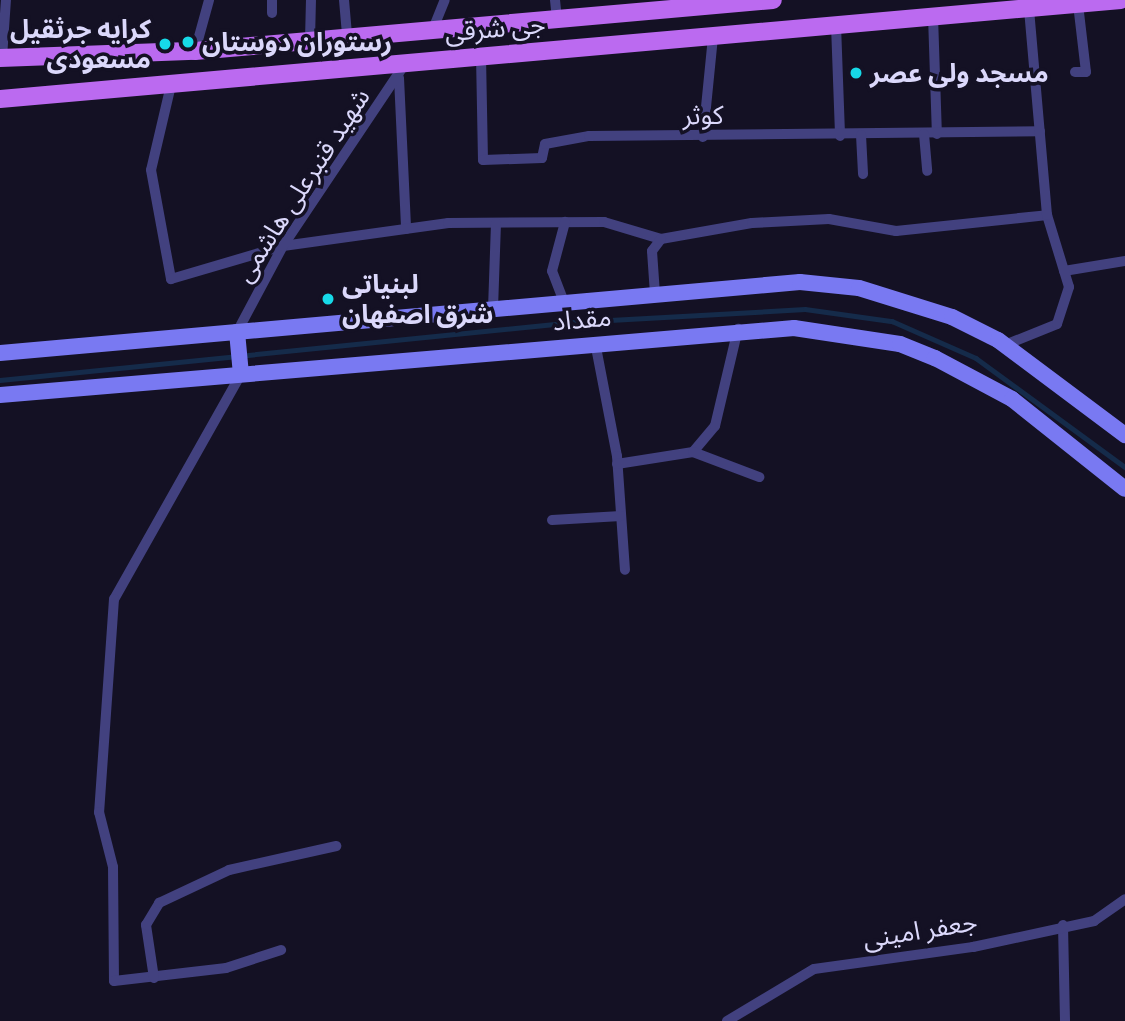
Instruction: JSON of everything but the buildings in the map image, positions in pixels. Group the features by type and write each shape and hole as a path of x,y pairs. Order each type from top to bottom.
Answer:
{"main road":[{"name":"جی شرقی","path":"1,58 195,51 557,19 675,4 773,0"},
{"name":"جی شرقی","path":"0,99 403,70 481,56 1121,0"},
{"name":"مقداد","path":"0,353 800,282 859,288 909,300 1005,345 1125,435"},
{"name":"مقداد","path":"0,395 738,328 852,334 935,358 1012,400 1125,489"},
{"path":"237,332 241,374"}],"street":[{"path":"1,58 6,0"},
{"path":"195,51 209,0"},
{"path":"272,0 272,13"},
{"path":"310,40 311,0"},
{"path":"344,0 347,37"},
{"path":"433,29 444,0"},
{"path":"555,0 557,19"},
{"path":"1075,72 1086,72 1078,4"},
{"path":"1005,345 1056,324 1069,287 1047,215 1029,8"},
{"path":"933,16 937,134"},
{"path":"836,25 840,136"},
{"path":"704,137 712,36"},
{"name":"کوثر","path":"481,56 483,160 542,158 545,144 578,137 840,136 1040,131"},
{"path":"403,70 406,229"},
{"name":"شهید قنبرعلی هاشمی","path":"237,332 283,246 403,70"},
{"path":"171,85 151,170 171,279 283,246 406,229 496,223 604,222 661,239 752,223 829,219 896,231 1047,215"},
{"path":"924,134 927,172"},
{"path":"861,135 863,174"},
{"path":"564,302 552,271 565,222"},
{"path":"493,309 496,223"},
{"path":"654,294 652,251 661,239"},
{"path":"1064,271 1125,261"},
{"path":"693,452 715,425 738,328"},
{"path":"594,342 617,464 625,570"},
{"path":"241,374 114,599 99,812 113,867 114,981 226,968 281,950"},
{"path":"617,464 693,452 759,477"},
{"path":"552,520 621,516"},
{"path":"154,978 146,925 159,903 229,870 336,846"},
{"name":"جعفر امینی","path":"727,1021 814,969 973,947 1063,925 1094,921 1125,899"},
{"path":"1063,925 1065,1021"}],"waterway":[{"path":"0,380 574,322 805,309 892,321 976,358 1125,467"}],"place":[{"name":"رستوران دوستان","path":"188,42"},
{"name":"کرایه جرثقیل مسعودی","path":"165,44"},
{"name":"مسجد ولی عصر","path":"856,73"},
{"name":"لبنیاتی شرق اصفهان","path":"328,299"}]}
